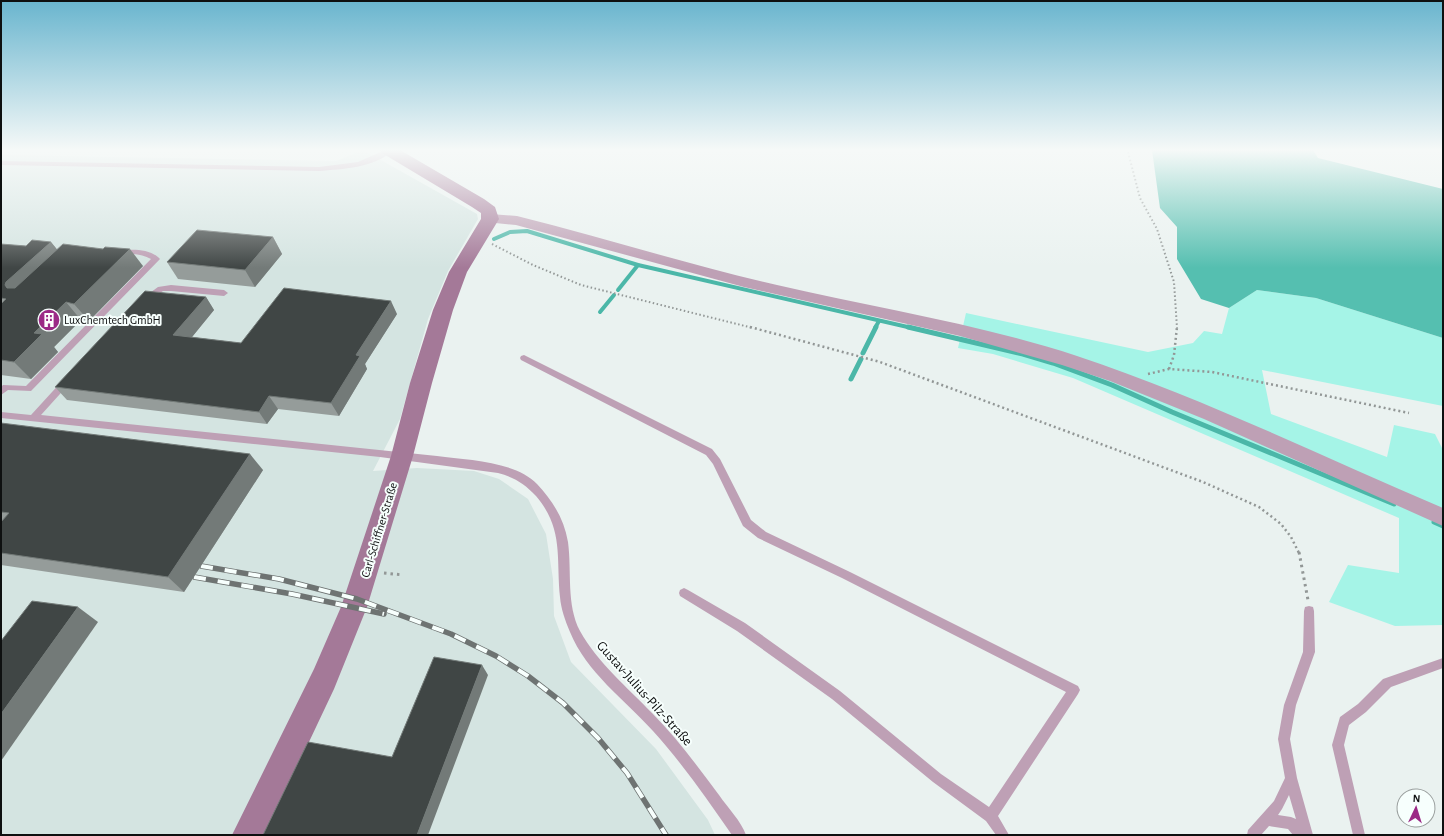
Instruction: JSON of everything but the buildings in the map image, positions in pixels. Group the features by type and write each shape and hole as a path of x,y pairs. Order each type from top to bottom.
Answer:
{"main road":[{"path":"453,189 489,212 490,219"},
{"name":"Carl-Schiffner-Straße","path":"248,835 324,679 354,606 402,456 421,383 443,310 458,272 490,219"}],"street":[{"path":"490,219 517,221 775,289 963,331 1067,360 1185,403 1369,486 1443,517"}],"lane":[{"path":"1,392 6,387 28,389 156,258 151,254 126,252 111,258"},
{"path":"138,305 161,289 171,288 224,293"},
{"path":"524,358 709,452 717,462 747,523 762,535 853,578 1074,690 991,816"},
{"path":"33,418 74,374"},
{"name":"Gustav-Julius-Pilz-Straße","path":"1,415 402,456 480,466 514,474 531,484 545,498 556,518 563,540 567,611 575,632 588,653 609,680 658,728 714,797 740,835"},
{"path":"684,593 741,627 836,695 937,778 991,816 1004,835"},
{"path":"1307,835 1291,778 1284,739 1290,705 1309,652 1309,611"},
{"path":"1359,835 1338,745 1344,721 1362,708 1387,683 1443,663"},
{"path":"1253,835 1278,805 1291,778"},
{"path":"1266,819 1291,823 1302,835"}],"path":[{"path":"1138,189 1140,198 1157,229 1164,255 1174,282 1178,321 1174,356 1169,369 1212,372 1409,413"},
{"path":"475,242 492,244 533,265 581,285 646,300 880,362 1203,482 1259,507 1281,524 1291,537 1299,552 1307,595"}],"shaded area":[{"path":"1,189 432,189 477,214 478,219 448,271 428,319 400,419 373,471 417,468 474,471 499,479 528,499 546,534 553,579 554,616 571,662 656,749 708,820 715,835 1,835"}],"green space":[{"path":"1157,189 1443,189 1443,338 1316,298 1257,290 1229,308 1201,299 1177,259 1177,227 1160,208"},
{"path":"1257,290 1316,298 1443,338 1443,406 1262,370 1271,414 1387,457 1394,425 1435,434 1443,450 1443,625 1395,626 1329,602 1348,565 1399,573 1399,518 1073,378 993,354 958,348 966,313 1148,352 1193,343 1204,331 1222,334 1229,308"}],"waterway":[{"path":"494,239 510,232 527,231 638,265"},
{"path":"618,290 638,265"},
{"path":"638,265 912,328"},
{"path":"600,312 614,295"},
{"path":"875,328 879,321"},
{"path":"863,353 876,327"},
{"path":"908,327 1023,354 1053,363 1112,385 1172,412 1394,504"},
{"path":"851,379 861,359"},
{"path":"1434,522 1443,526"}],"railway":[{"path":"201,566 279,579 357,599 451,634 496,656 528,676 563,703 598,738 627,773 666,835"},
{"path":"194,577 292,594 384,614"}],"place":[{"name":"LuxChemtech GmbH","path":"49,320"}]}
